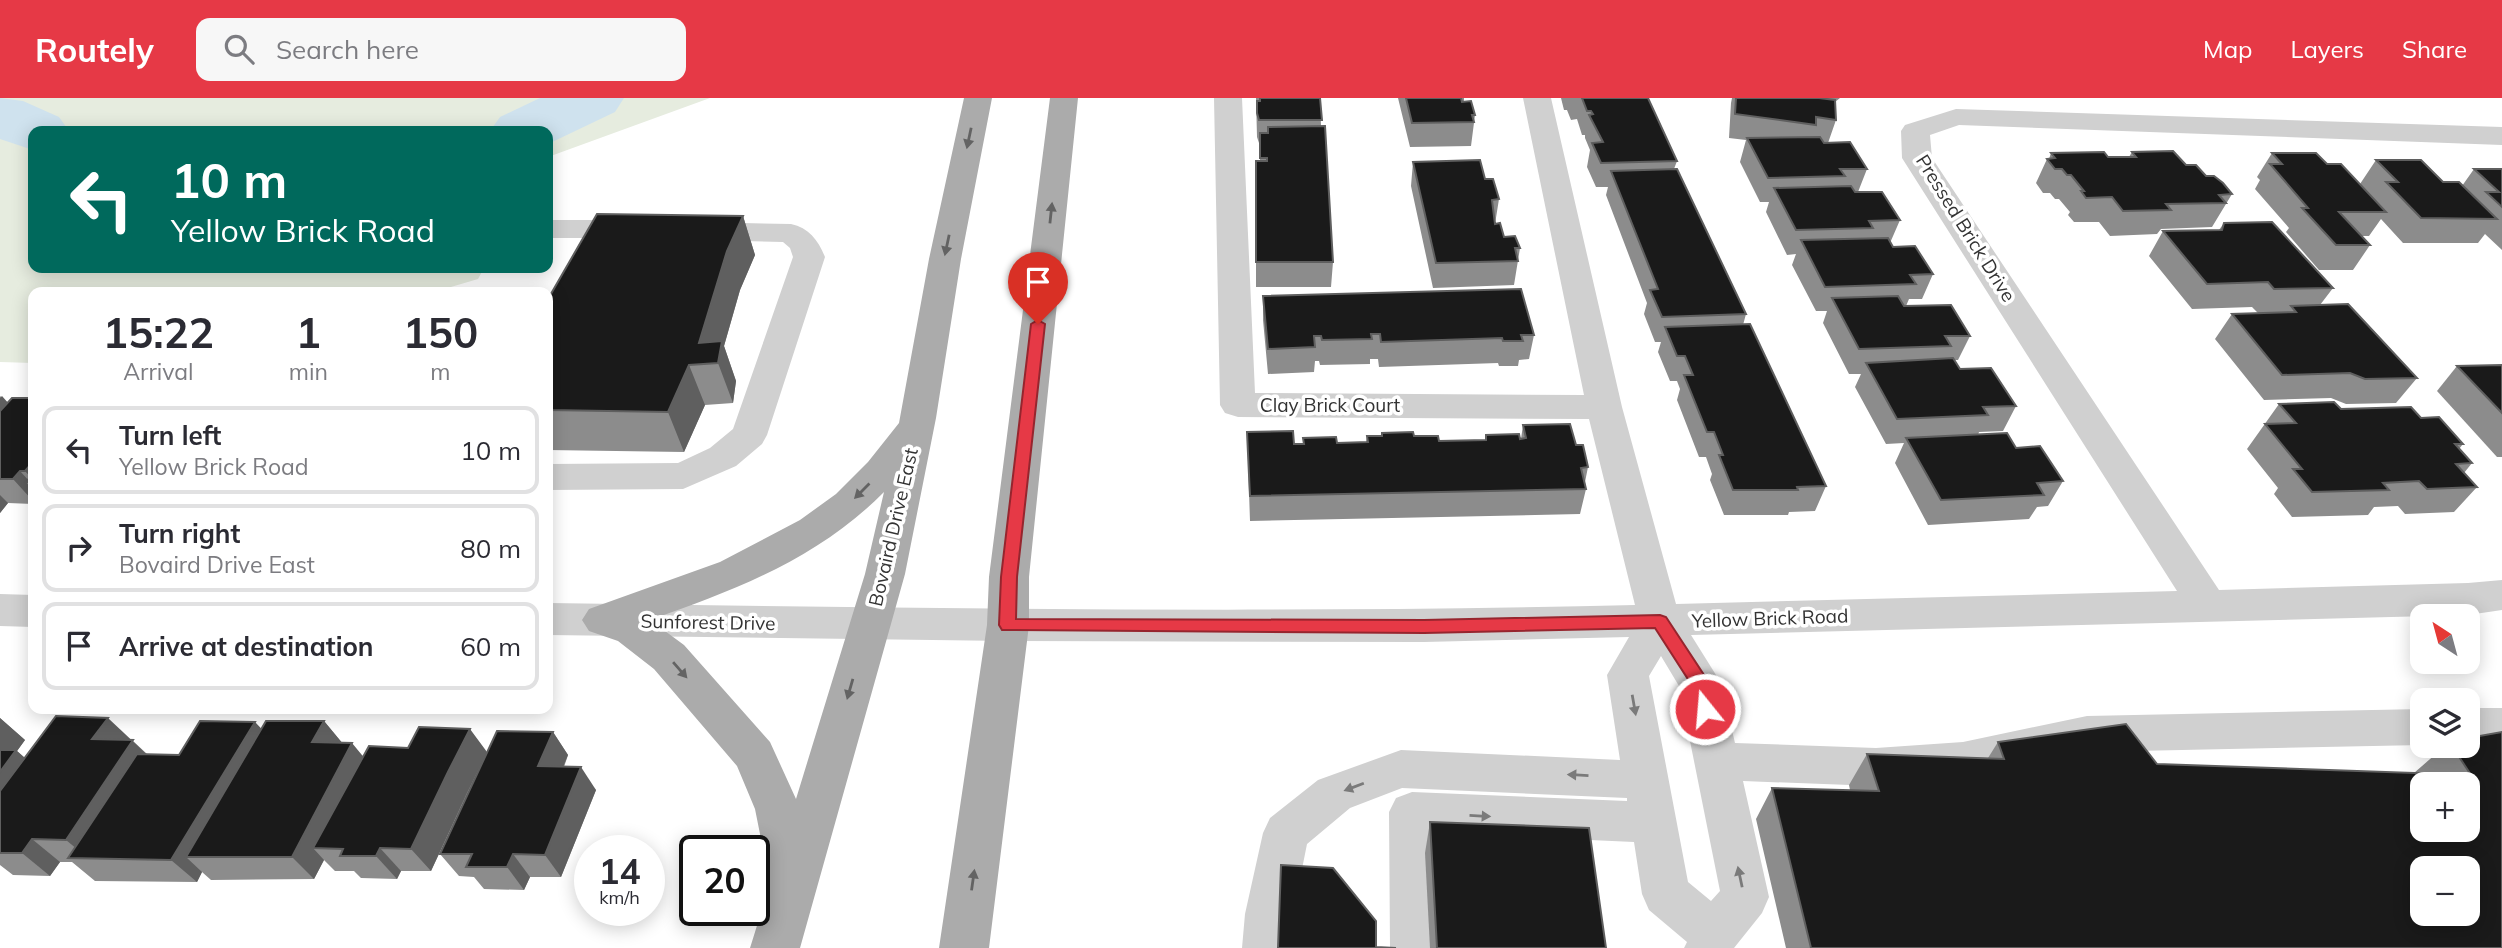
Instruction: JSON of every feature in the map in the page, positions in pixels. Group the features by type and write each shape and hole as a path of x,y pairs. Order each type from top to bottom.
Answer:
{"main road":[{"name":"Bovaird Drive East","path":"775,948 869,623 886,573 978,98"},
{"path":"964,948 1008,625 1009,577 1064,98"},
{"path":"604,620 723,579 775,555 809,534 855,499 891,461 918,418"},
{"path":"604,620 632,629 669,657 754,755 778,809 793,886"}],"street":[{"name":"Clay Brick Court","path":"1228,98 1238,405 1604,407"},
{"path":"1537,98 1604,407 1660,621 1700,683 1745,897 1711,941 1666,894 1628,675 1660,621"},
{"name":"Pressed Brick Drive","path":"2208,606 1917,158 1915,131 1956,117 2502,136"},
{"path":"553,229 791,233 804,244 809,257 749,435 723,457 683,476 553,477"},
{"path":"589,263 635,229"},
{"name":"Yellow Brick Road","path":"869,623 1424,626 2468,599 2502,595"},
{"path":"0,611 28,611"},
{"name":"Sunforest Drive","path":"553,620 869,623"},
{"path":"2480,726 2502,726"},
{"path":"1716,761 1876,767 1963,761 2087,734 2410,727"},
{"path":"1267,948 1269,915 1286,833 1334,794 1401,769 1650,802"},
{"path":"1415,948 1412,813 1650,802"}],"shaded area":[{"path":"0,98 710,98 553,155 553,126 28,126 28,273 481,273 478,279 451,287 28,287 28,363 0,362"}],"building":[{"path":"1260,98 1320,98 1322,120 1259,120 1257,101 1260,101"},
{"path":"1406,98 1461,98 1462,102 1471,101 1474,122 1412,123"},
{"path":"1582,98 1648,98 1677,161 1601,163 1592,143 1603,142 1589,115 1593,114 1587,111"},
{"path":"1736,98 1835,100 1836,120 1816,117 1816,125 1735,114"},
{"path":"1325,126 1333,262 1256,262 1256,161 1267,161 1267,158 1260,158 1260,133 1268,133 1268,127"},
{"path":"1820,137 1824,143 1850,142 1867,169 1840,169 1845,176 1768,178 1747,138"},
{"path":"2173,151 2186,165 2196,165 2206,176 2214,176 2223,183 2232,194 2219,195 2226,203 2166,204 2171,210 2123,211 2112,197 2086,198 2081,191 2084,191 2071,175 2067,175 2062,169 2055,169 2047,159 2055,158 2051,153 2104,152 2108,157 2136,157 2132,152"},
{"path":"2272,153 2316,153 2327,164 2341,164 2386,212 2339,212 2370,245 2336,245 2302,208 2308,208 2270,164 2282,164"},
{"path":"1480,160 1485,179 1493,179 1499,199 1492,200 1495,224 1500,223 1504,237 1515,236 1520,248 1515,248 1518,261 1436,263 1413,162"},
{"path":"2376,160 2421,160 2443,182 2459,182 2497,219 2421,218 2386,182 2398,182"},
{"path":"1677,169 1746,314 1662,317 1650,290 1658,289 1611,171"},
{"path":"2474,169 2502,169 2502,207 2486,192 2499,192"},
{"path":"1851,186 1855,192 1882,192 1900,220 1869,221 1873,228 1796,230 1774,188"},
{"path":"597,214 743,216 727,251 699,343 722,341 718,363 689,365 668,412 553,410 553,290"},
{"path":"2272,222 2333,288 2274,289 2268,282 2207,284 2163,231 2222,230 2224,223"},
{"path":"1888,238 1893,247 1915,246 1933,274 1910,275 1916,284 1825,287 1801,240"},
{"path":"1521,289 1534,335 1521,335 1523,341 1503,341 1502,338 1381,342 1380,334 1371,334 1372,339 1322,340 1321,336 1314,336 1315,347 1268,349 1263,296"},
{"path":"1898,296 1904,306 1951,305 1970,336 1945,336 1951,346 1859,349 1832,298"},
{"path":"2348,304 2417,378 2365,379 2350,373 2282,375 2232,314 2296,312 2291,306"},
{"path":"1750,324 1826,486 1797,487 1798,490 1733,490 1719,455 1723,455 1714,432 1707,432 1684,375 1693,375 1685,356 1677,356 1665,327"},
{"path":"1953,358 1960,369 1991,368 2016,406 1983,407 1988,415 1897,419 1866,363"},
{"path":"2502,365 2502,413 2457,366"},
{"path":"12,398 28,398 28,468 20,471 13,479 0,479 0,411"},
{"path":"2334,402 2341,409 2411,407 2421,418 2439,417 2463,444 2455,444 2472,463 2456,464 2477,487 2427,489 2419,481 2383,483 2389,490 2312,492 2293,469 2302,469 2265,424 2296,423 2279,404"},
{"path":"1570,424 1576,445 1583,445 1588,467 1581,468 1586,489 1250,496 1247,432 1293,431 1294,444 1304,444 1303,438 1336,437 1337,443 1368,442 1367,436 1413,432 1414,436 1438,436 1439,441 1486,440 1486,435 1519,434 1520,439 1526,438 1523,425"},
{"path":"2007,433 2016,448 2040,446 2063,481 2037,483 2044,495 1941,500 1906,438"},
{"path":"56,716 108,718 92,739 133,740 66,840 32,839 22,853 0,853 0,791"},
{"path":"200,721 255,722 171,860 68,858 137,754 179,755"},
{"path":"266,721 324,721 312,742 352,743 292,857 186,857"},
{"path":"2126,724 2157,764 2410,773 2410,842 2480,842 2480,772 2469,772 2460,758 2480,758 2480,736 2502,732 2502,948 1811,948 1772,788 1879,791 1867,754 2004,759 1998,742"},
{"path":"419,727 470,729 411,849 380,848 376,856 340,856 343,849 313,848 369,746 408,748"},
{"path":"497,731 553,732 538,766 581,767 545,855 513,854 507,867 466,867 472,854 440,854"},
{"path":"0,750 16,750 0,772"},
{"path":"1430,822 1589,828 1606,948 1437,948"},
{"path":"1281,865 1333,868 1376,921 1376,947 1396,948 1278,948"}],"waterway":[{"path":"533,126 592,98"},
{"path":"0,115 28,127"}],"route":[{"path":"1038,324 1009,577 1008,625 1424,626 1660,621 1700,683 1705,709"}]}
